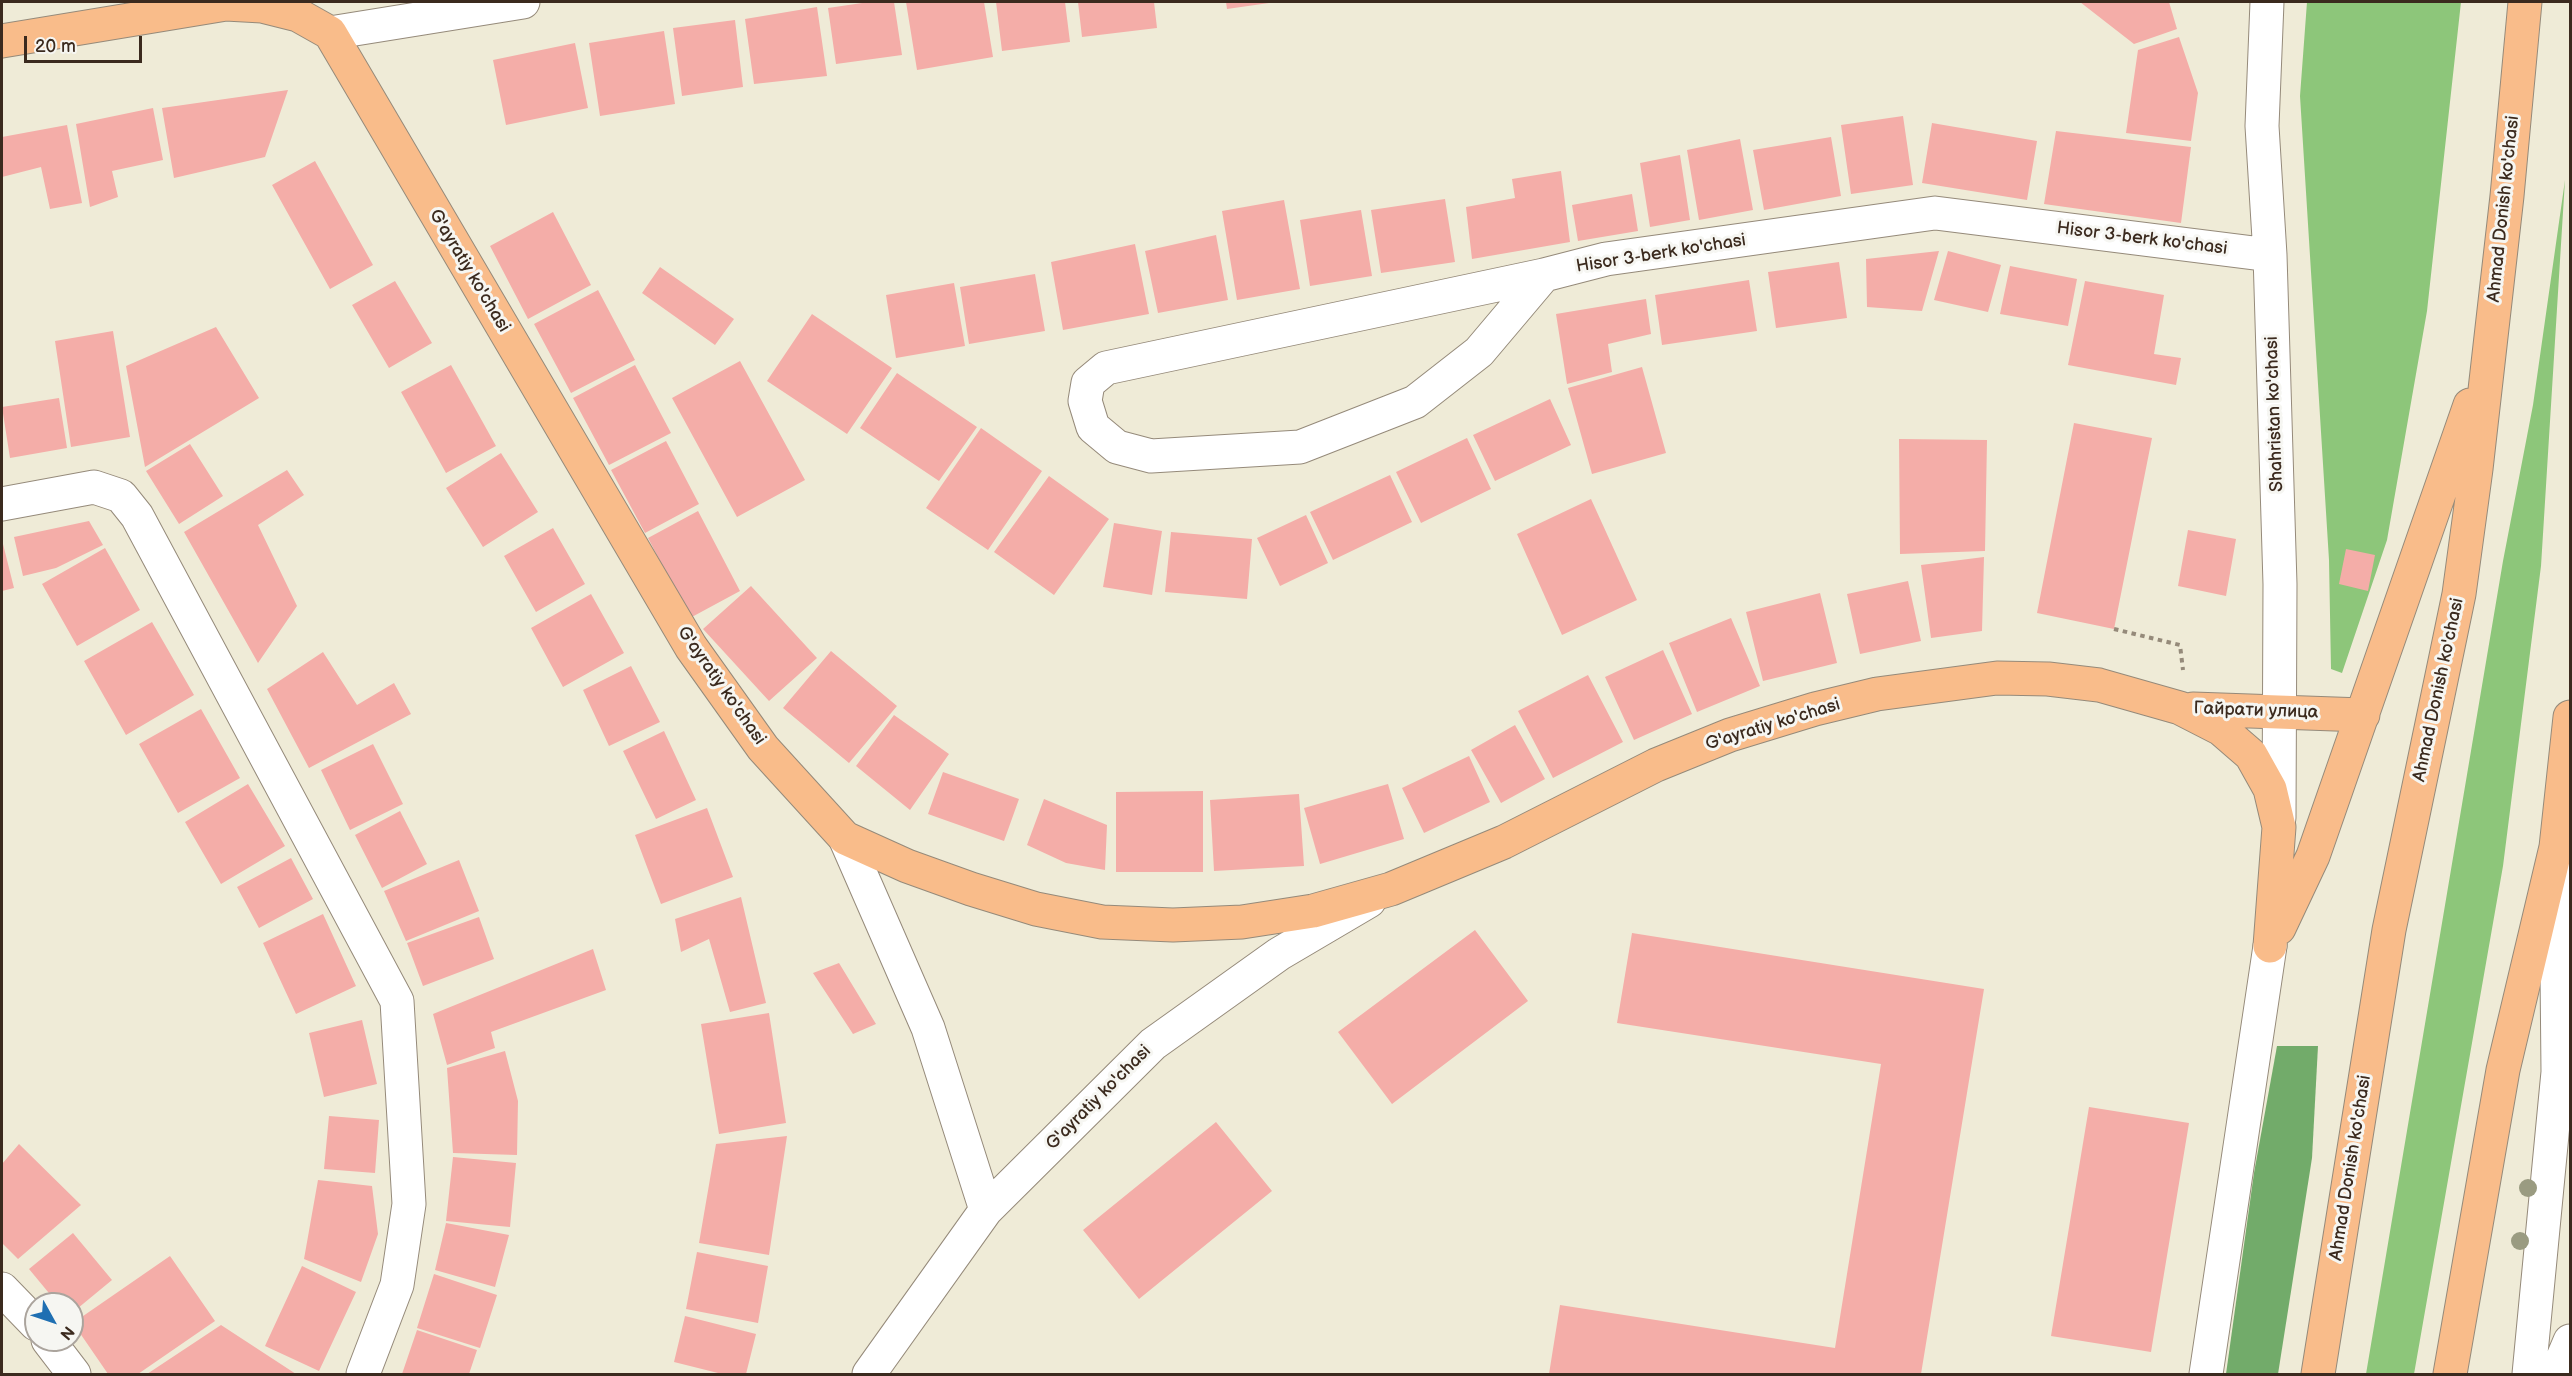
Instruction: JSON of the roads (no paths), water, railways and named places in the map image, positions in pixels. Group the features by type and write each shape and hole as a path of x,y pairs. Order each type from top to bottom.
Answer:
{"main road":[{"name":"Ahmad Donish ko'chasi","path":"2318,1374 2389,930 2459,594 2476,469 2507,196 2525,2"},
{"path":"2,41 226,4 262,6 298,15 351,21"},
{"name":"G'ayratiy ko'chasi","path":"351,21 691,647 764,748 845,838 907,866 1036,909 1102,922 1173,925 1242,922 1313,911 1391,889 1504,842 1656,765 1730,735 1815,709 1877,694 1997,678 2048,679 2182,693"},
{"path":"2270,946 2313,856 2488,353"},
{"name":"Гайрати улица","path":"2182,693 2280,713 2363,715"},
{"name":"Гайрати улица","path":"2182,693 2251,755 2270,789 2279,827 2270,946"},
{"path":"2450,1374 2503,1070 2556,847 2571,717"}],"street":[{"path":"351,21 523,2"},
{"name":"Shahristan ko'chasi","path":"2268,2 2262,126 2270,255 2280,584 2279,827"},
{"name":"Hisor 3-berk ko'chasi","path":"1544,276 1479,352 1415,402 1300,447 1151,456 1117,447 1094,427 1084,401 1088,383 1106,368 1544,276 1605,259 1935,213 2270,255"},
{"path":"2,504 94,487 121,496 137,516 397,1000 408,1204 397,1285 363,1374"},
{"path":"845,838 928,1028 986,1210"},
{"path":"2529,1374 2558,1072 2556,847"},
{"name":"G'ayratiy ko'chasi","path":"869,1374 986,1210 1153,1044 1279,954 1391,889"},
{"path":"2206,1374 2270,946"},
{"path":"2558,1072 2571,1105"},
{"path":"2,1289 24,1312"},
{"path":"2556,1374 2571,1341"},
{"path":"57,1352 74,1374"}]}
